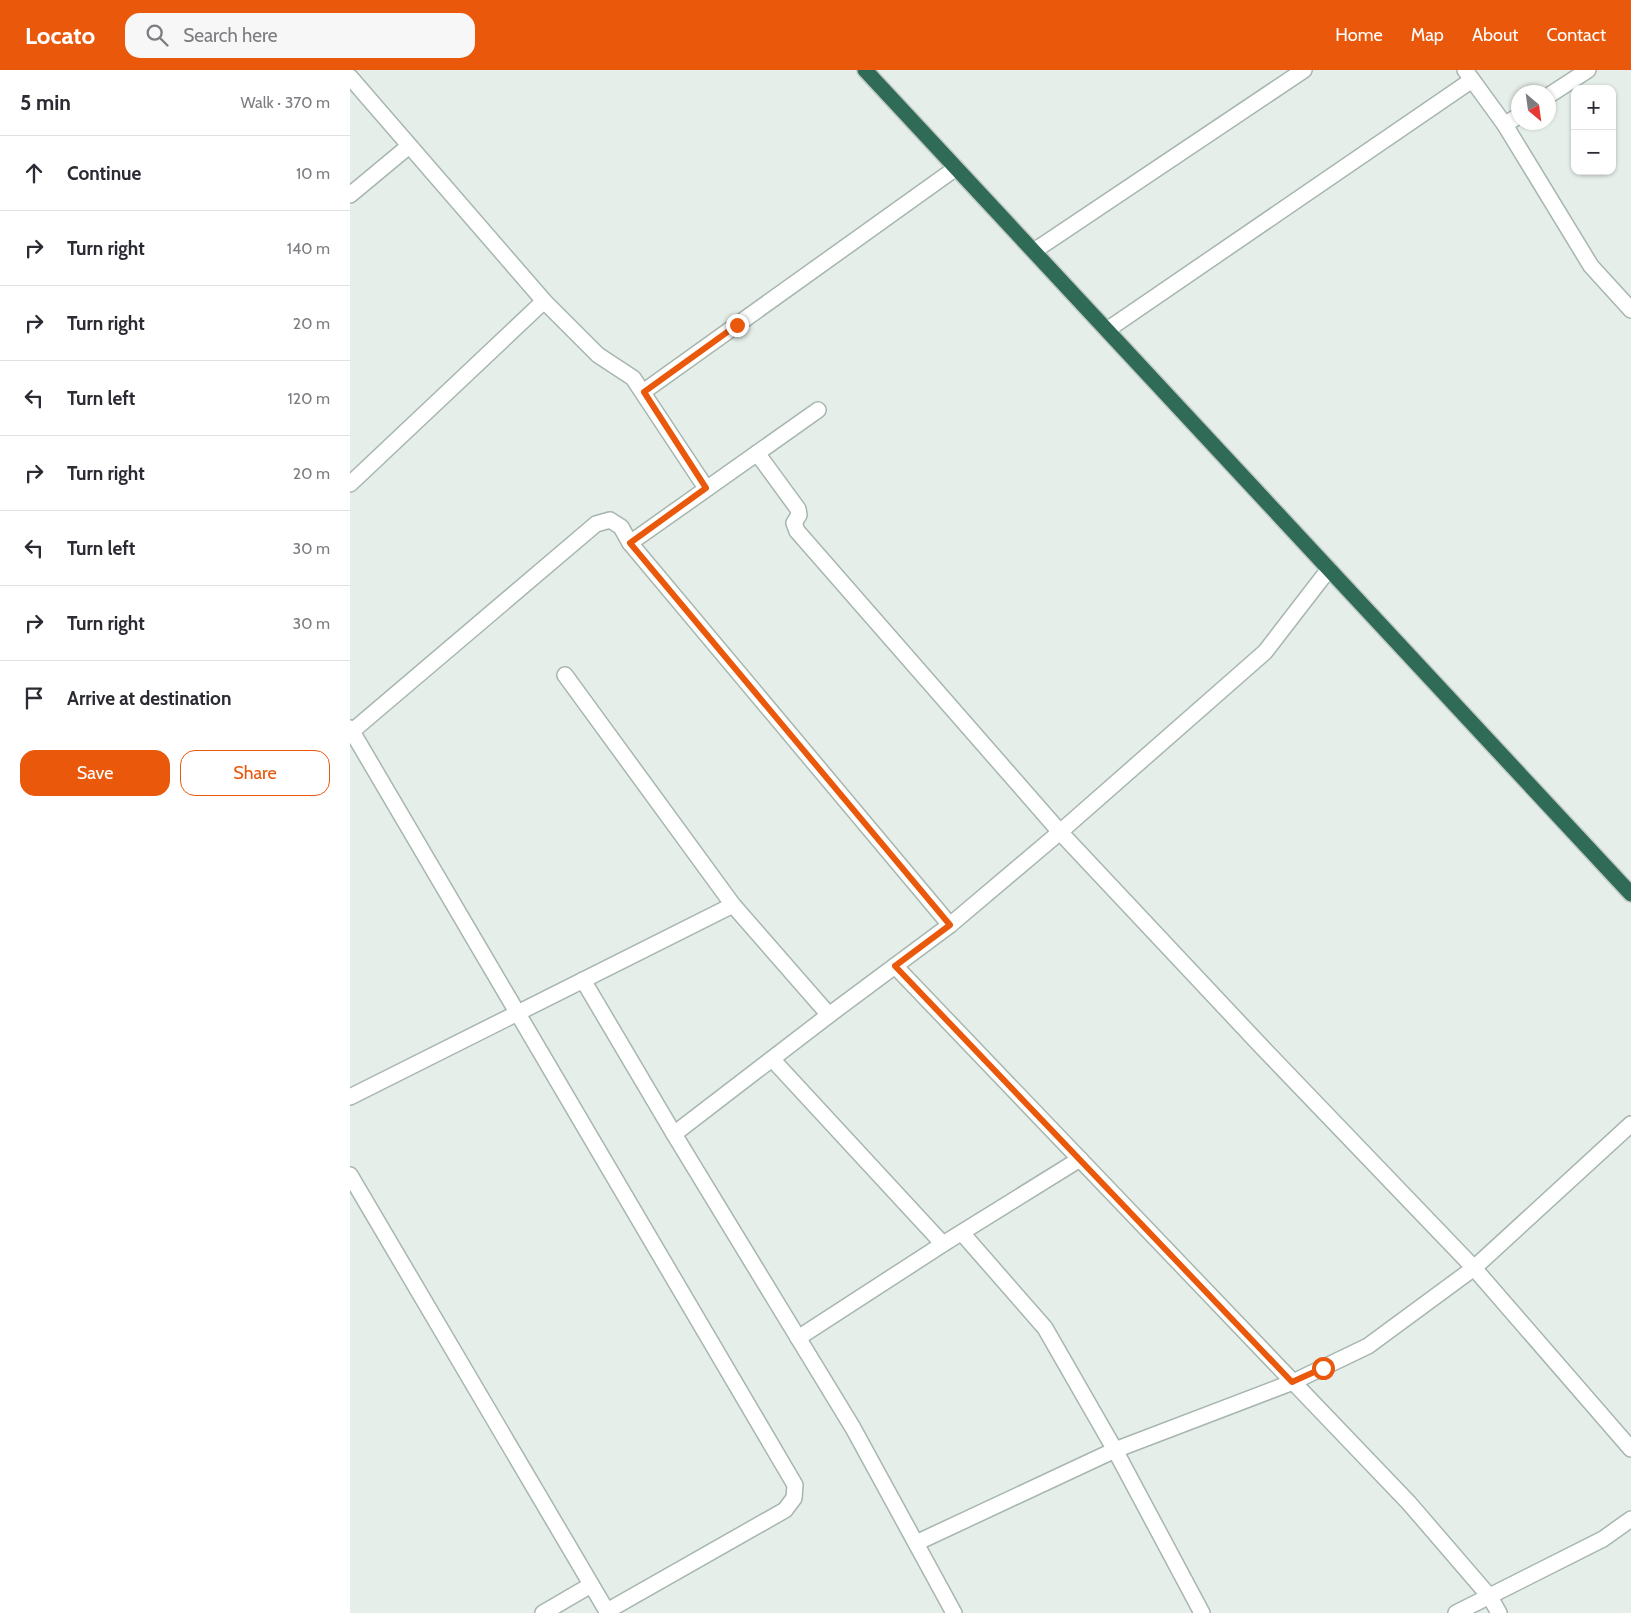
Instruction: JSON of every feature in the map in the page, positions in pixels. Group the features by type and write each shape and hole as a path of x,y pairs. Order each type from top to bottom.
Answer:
{"highway":[{"path":"865,70 1631,894"}],"street":[{"path":"1034,251 1304,70"},
{"path":"1556,91 1588,70"},
{"path":"1107,330 1469,75 1505,125 1591,266 1631,310"},
{"path":"350,77 544,301 598,355 633,378 706,488"},
{"path":"1505,125 1511,121"},
{"path":"350,195 410,146"},
{"path":"644,392 956,168"},
{"path":"350,484 544,301"},
{"path":"630,543 818,410"},
{"path":"757,453 798,509 799,515 794,523 797,531 1060,832 1267,1053 1474,1268 1631,1449"},
{"path":"350,1175 608,1612 785,1510 794,1498 795,1486 351,731 596,524 610,520 621,527 630,543 950,925"},
{"path":"674,1134 828,1015 950,925 1060,832 1265,652 1329,570"},
{"path":"565,674 733,905 828,1015"},
{"path":"350,1097 733,905"},
{"path":"895,966 1409,1503 1490,1597 1499,1613"},
{"path":"583,980 674,1134 853,1428 954,1613"},
{"path":"772,1059 943,1244"},
{"path":"916,1543 1115,1450 1292,1382 1368,1346 1474,1268 1631,1124"},
{"path":"798,1338 943,1244 1080,1160"},
{"path":"962,1233 1044,1328 1115,1450 1202,1613"},
{"path":"1456,1613 1603,1539 1631,1519"},
{"path":"543,1613 591,1585"}],"route":[{"path":"737,325 644,392 706,488 630,543 950,925 895,966 1292,1382 1323,1368"}]}
